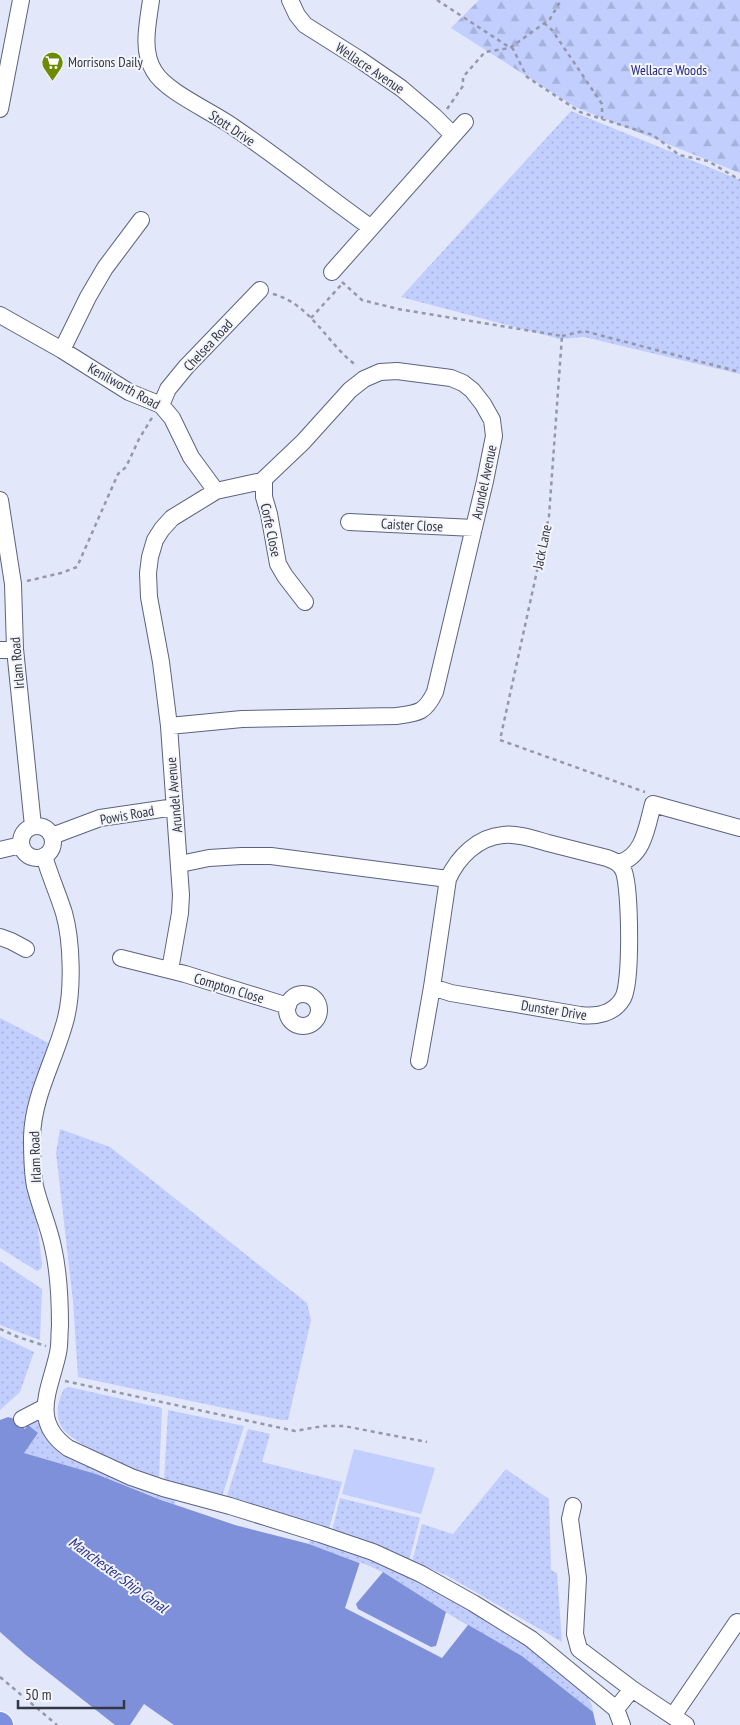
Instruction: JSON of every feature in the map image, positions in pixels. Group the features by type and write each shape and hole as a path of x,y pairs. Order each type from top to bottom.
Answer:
{"street":[{"path":"0,109 7,41 21,0"},
{"name":"Stott Drive","path":"151,0 146,47 148,58 155,73 172,89 231,125 370,227"},
{"name":"Wellacre Avenue","path":"290,0 297,15 305,25 401,88 454,135"},
{"path":"338,278 370,227 465,122"},
{"path":"62,350 88,297 105,268 141,220"},
{"name":"Chelsea Road","path":"160,405 168,389 186,367 260,290"},
{"name":"Kenilworth Road","path":"0,315 62,350 129,392 160,405 172,418 191,456 216,490"},
{"name":"Arundel Avenue","path":"169,726 242,719 396,716 416,713 424,709 434,692 474,528 494,436 492,420 484,404 468,386 451,378 397,370 380,372 371,376 350,390 303,442 264,479 251,484 216,490 172,518 155,540 148,573 149,597 161,662 169,726 180,864"},
{"name":"Corfe Close","path":"264,479 264,497 278,564 295,597"},
{"name":"Irlam Road","path":"0,500 13,584 8,650 34,826"},
{"name":"Caister Close","path":"357,527 474,528"},
{"path":"419,1061 448,878 458,861 474,846 503,834 524,836 607,858 619,863 627,861 640,848 654,804 740,828"},
{"name":"Powis Road","path":"52,836 100,818 175,807"},
{"path":"34,826 42,827 50,832 52,836 52,846 48,854 34,858 26,854 21,845 22,836 25,831 34,826"},
{"path":"0,850 21,845"},
{"name":"Irlam Road","path":"44,856 51,881 64,913 70,948 69,1004 66,1018 41,1087 32,1134 35,1184 53,1247 59,1285 59,1350 45,1407"},
{"path":"170,970 180,913 180,864 209,858 271,856 448,878"},
{"name":"Dunster Drive","path":"432,987 451,993 580,1015 593,1016 605,1014 616,1007 624,998 630,952 626,888 624,872 619,863"},
{"path":"0,937 26,949"},
{"name":"Compton Close","path":"128,964 170,970 288,1006"},
{"path":"22,1419 45,1407 46,1419 50,1430 60,1443 105,1466 164,1488 230,1506 355,1546 421,1574 531,1639 616,1709 622,1725"},
{"path":"573,1506 570,1519 578,1578 576,1643 579,1649 632,1689 680,1721 737,1622"},
{"path":"616,1709 632,1689"}],"path":[{"path":"437,0 511,47 527,77 580,112 653,135 679,155 708,161 740,180"},
{"path":"438,120 463,86 463,77 485,52 511,47 550,19 561,0"},
{"path":"544,23 552,30 602,104 602,119"},
{"path":"311,318 338,278 362,300 398,310 562,336 584,331 740,372"},
{"path":"260,290 278,295 307,312 343,355 371,376"},
{"name":"Jack Lane","path":"562,336 549,516 500,740 644,790 654,804"},
{"path":"13,584 62,573 77,567 118,474 126,467 139,439 160,405"},
{"path":"0,1329 18,1337 59,1350"},
{"path":"52,1378 295,1431 323,1426 344,1426 427,1442"},
{"path":"0,1677 57,1725"}],"green space":[{"name":"Wellacre Woods","path":"479,0 740,0 740,173 575,107 451,28"},
{"path":"571,111 740,180 740,374 584,337 560,339 401,297"},
{"path":"0,1018 58,1048 46,1082 32,1181 42,1264 41,1269 37,1271 0,1248"},
{"path":"60,1129 110,1147 307,1303 311,1320 288,1420 78,1377 73,1301 56,1153"},
{"path":"0,1261 42,1289 40,1340 0,1325"},
{"path":"0,1336 34,1352 20,1392 0,1410"},
{"path":"69,1387 162,1408 159,1479 91,1449 67,1433 61,1426 58,1412 62,1393 64,1389"},
{"path":"168,1410 244,1426 222,1497 164,1481"},
{"path":"37,1420 40,1421 59,1453 70,1459 175,1497 175,1505 96,1474 23,1453 38,1434 28,1425"},
{"path":"248,1429 270,1434 262,1462 342,1482 329,1529 226,1499"},
{"path":"354,1449 435,1468 421,1514 342,1494"},
{"path":"506,1469 549,1499 551,1570 557,1573 562,1642 446,1575 412,1562 422,1524 453,1534"},
{"path":"340,1498 420,1518 409,1561 332,1531"},
{"path":"310,1537 347,1549 429,1585 525,1642 586,1694 592,1705 593,1712 522,1656 446,1612 383,1572 309,1544"}],"water":[{"name":"Manchester Ship Canal","path":"8,1417 15,1419 25,1429 28,1425 38,1433 24,1453 96,1474 161,1500 235,1525 309,1544 383,1572 446,1612 522,1656 593,1712 596,1725 115,1725 26,1655 0,1632 0,1420"}],"pier":[{"path":"360,1562 383,1572 356,1604 358,1609 431,1647 436,1646 446,1612 468,1625 442,1658 345,1608"},
{"path":"144,1704 174,1725 130,1725"}],"place":[{"name":"Morrisons Daily","path":"52,81"}]}
